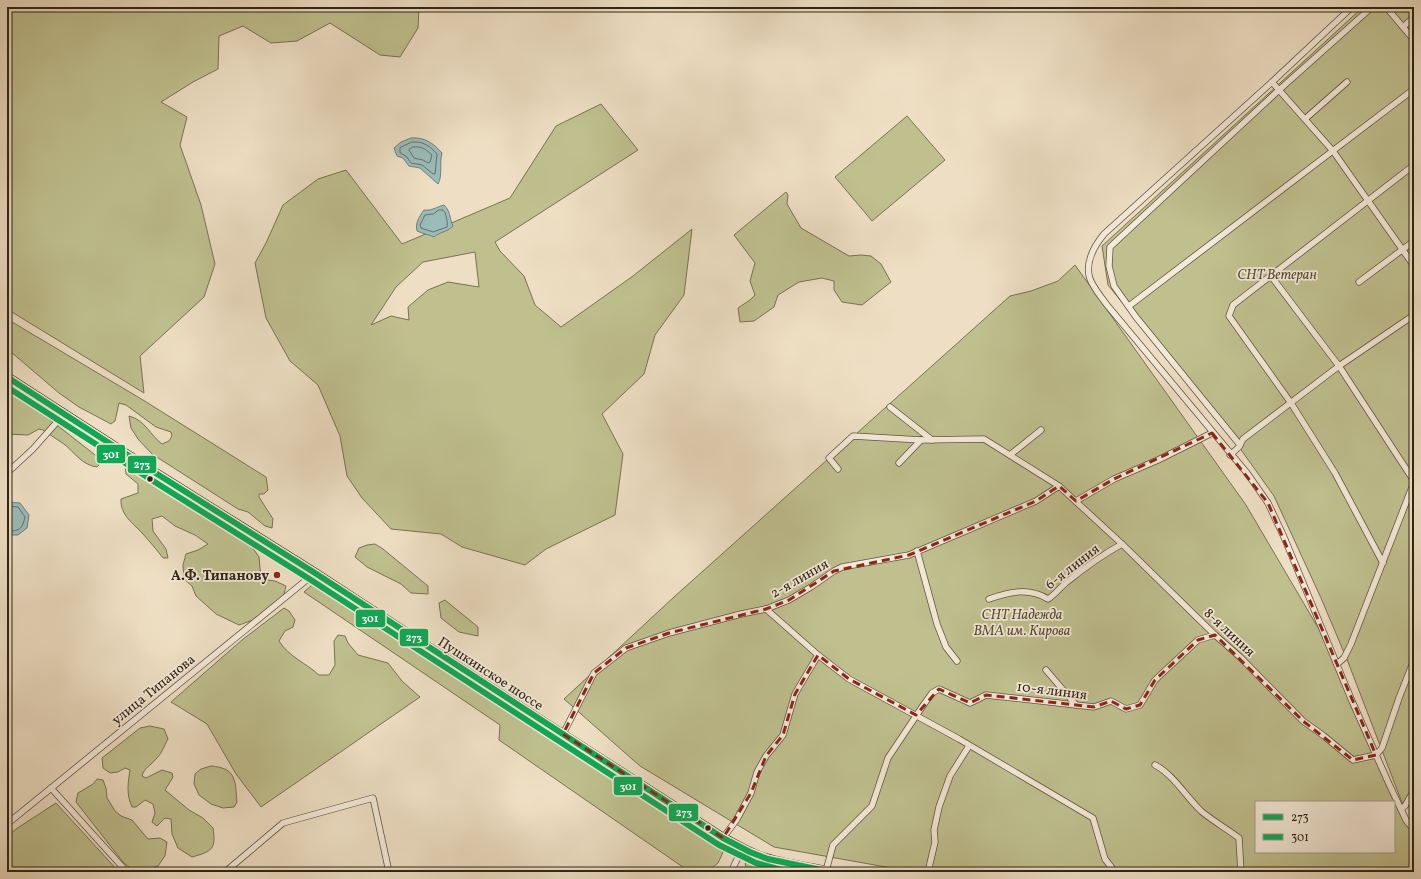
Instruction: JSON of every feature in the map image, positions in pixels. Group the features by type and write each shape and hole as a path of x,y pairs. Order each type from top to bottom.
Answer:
{"main road":[{"name":"Пушкинское шоссе","path":"7,377 315,573 723,838 760,856 829,871"}],"street":[{"path":"1352,7 1272,82 1104,234 1090,256 1089,276 1107,305 1246,473 1268,503 1376,755 1406,820 1414,830"},
{"path":"1240,445 1136,317 1114,286 1109,266 1110,247 1279,90 1372,7"},
{"path":"1386,7 1414,40"},
{"path":"1403,27 1414,18"},
{"path":"1272,82 1333,151 1404,249 1414,266"},
{"path":"1305,119 1347,82"},
{"path":"1129,306 1414,89"},
{"path":"1383,563 1335,473 1291,403 1229,316 1233,305 1414,165"},
{"path":"1359,282 1414,241"},
{"path":"1271,276 1339,366 1414,482 1351,644 1344,658 1337,664"},
{"path":"1230,455 1244,439 1339,366 1414,315"},
{"path":"890,407 932,440"},
{"path":"8,470 33,449 64,414"},
{"path":"1010,455 1041,430"},
{"path":"838,469 829,458 853,436 921,440 984,439 1060,486 1076,501 1114,479 1158,460 1212,433"},
{"path":"899,463 921,440"},
{"name":"2-я линия","path":"563,734 594,673 626,648 669,632 766,609 789,600 842,567 909,554 1036,501 1060,486"},
{"name":"8-я линия","path":"1076,501 1122,544 1215,636 1240,657 1303,721 1353,760 1376,755"},
{"name":"6-я линия","path":"989,599 1008,592 1032,591 1048,599 1055,595 1064,584 1101,556 1122,544"},
{"path":"917,551 937,624 946,647 957,661"},
{"name":"улица Типанова","path":"7,824 315,573"},
{"path":"766,609 818,655 849,679 916,715 1093,818 1105,859 1115,872"},
{"name":"10-я линия","path":"916,715 932,693 939,689 970,703 986,695 1094,707 1111,701 1126,709 1140,705 1155,680 1198,640 1215,636"},
{"path":"723,838 737,819 751,793 757,772 766,756 783,735 795,694 818,655"},
{"path":"1376,755 1385,742 1399,698 1414,660"},
{"path":"1046,670 1076,705"},
{"path":"829,871 830,855 836,841 872,806 888,758 916,715"},
{"path":"928,872 935,842 934,830 939,807 950,776 969,746"},
{"path":"1155,765 1161,768 1174,780 1202,812 1239,838 1241,872"},
{"path":"51,788 127,872"},
{"path":"1401,809 1405,806 1414,790"},
{"path":"226,872 283,823 373,798 389,872"},
{"path":"731,872 742,848"}],"highlighted area":[{"path":"1212,433 1268,503 1376,755 1353,760 1303,721 1215,635 1198,640 1155,680 1140,705 1126,709 1111,701 1094,707 986,695 970,703 939,689 916,715 849,679 818,655 795,694 783,735 766,756 751,793 723,838 563,734 594,673 626,648 669,633 766,609 789,600 834,571 909,555 1036,501 1059,486 1076,501 1114,479"}],"green space":[{"path":"7,7 419,7 418,28 400,57 380,55 330,23 297,41 271,43 243,26 219,36 218,69 193,82 161,102 187,117 180,145 201,205 215,264 204,297 140,356 144,393 7,309"},
{"name":"СНТ Ветеран","path":"1363,7 1414,7 1414,784 1403,805 1348,662 1321,598 1274,496 1239,447 1108,285 1102,246"},
{"path":"601,104 638,150 495,242 500,251 524,276 535,305 561,327 633,276 692,229 684,295 655,335 644,374 602,414 623,454 615,515 546,549 525,565 462,547 441,534 391,529 362,498 347,476 340,436 318,385 290,361 266,318 255,263 266,243 283,205 318,179 346,170 402,244 510,198 556,126","holes":["475,252 479,287 448,282 428,290 408,307 409,320 391,316 371,325 396,287 423,262"]},
{"path":"907,116 945,160 872,221 835,177"},
{"path":"786,192 788,195 787,204 801,228 849,256 871,256 881,264 891,282 862,305 842,302 834,290 834,281 822,278 799,282 778,295 774,307 754,321 740,322 738,308 755,295 750,281 755,263 734,235"},
{"name":"СНТ Надежда ВМА им. Кирова","path":"1075,265 1246,505 1320,631 1406,825 1414,834 1414,872 914,872 774,847 640,766 564,699 674,597 1010,296 1031,291 1058,281"},
{"path":"7,319 143,400 266,477 268,490 264,494 259,494 259,497 273,519 272,528 265,526 248,512 238,509 152,454 138,439 131,428 129,416 135,418 143,424 162,444 169,441 172,436 171,432 156,427 126,405 119,403 115,421 111,424 79,407 59,393 7,350"},
{"path":"7,389 30,404 99,458 99,465 97,467 87,464 64,444 43,430 39,429 28,435 7,434"},
{"path":"125,464 197,506 245,537 259,557 261,579 275,581 286,586 283,598 253,620 239,625 216,614 196,596 192,586 184,579 183,565 186,554 198,550 208,544 195,535 175,526 162,516 152,519 153,531 166,549 168,558 163,558 128,518 123,510 121,499 138,493 138,484 126,474"},
{"path":"375,544 428,586 428,594 411,593 401,584 367,567 355,557 359,548"},
{"path":"313,584 724,850 718,863 707,872 690,872 499,740 500,725 304,592"},
{"path":"445,600 478,627 478,636 459,632 441,618 439,603"},
{"path":"284,608 289,611 295,620 293,627 285,631 279,641 293,656 319,675 329,675 335,665 334,641 338,635 345,636 348,643 358,655 388,663 402,681 420,697 261,807 236,774 207,724 171,702 242,640"},
{"path":"150,726 164,729 168,739 160,754 146,769 142,776 146,778 162,770 172,773 173,777 165,790 189,810 203,818 213,828 213,845 209,851 205,853 192,857 178,848 172,834 171,819 165,818 157,826 152,822 155,813 153,804 145,800 136,807 132,807 128,793 130,770 125,768 118,772 110,773 103,768 102,758 140,728"},
{"path":"211,766 220,767 226,770 233,777 236,788 237,802 234,807 223,808 211,804 199,795 194,784 195,774 201,769"},
{"path":"97,779 103,780 107,798 115,811 121,816 132,820 148,839 160,838 167,842 165,856 158,866 135,872 123,862 76,802 78,793 93,784"},
{"path":"56,803 119,872 7,872 7,837 16,829"},
{"path":"749,861 789,872 747,871 745,863"}],"water":[{"path":"411,138 428,141 442,153 438,184 420,168 409,166 403,158 397,156 394,148 401,142"},
{"path":"444,205 449,212 453,226 434,237 417,231 417,223 424,210"},
{"path":"7,502 20,503 29,515 27,528 18,535 7,535"}],"transit line":[{"name":"273","path":"7,377 154,472 315,573 723,838 750,852 768,859 831,872"},
{"name":"301","path":"7,387 311,580 719,845 756,863 789,872"}],"place":[{"name":"А.Ф. Типанову","path":"277,575"}]}
